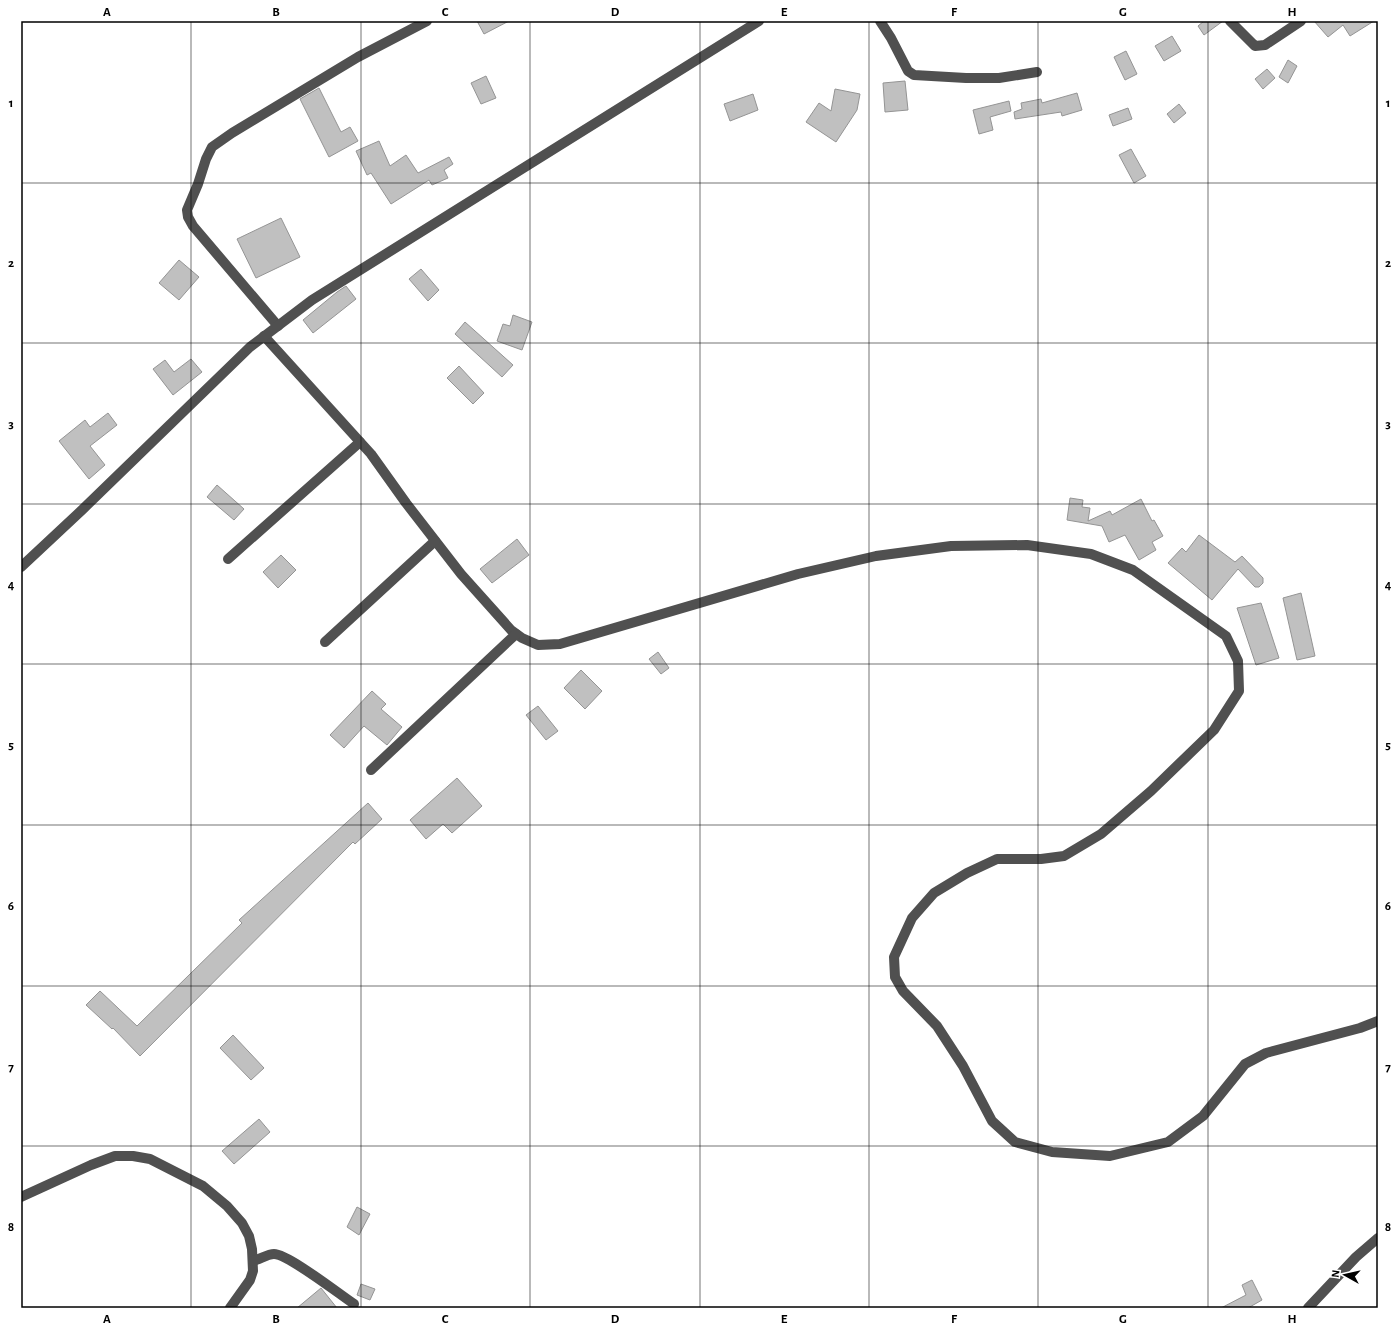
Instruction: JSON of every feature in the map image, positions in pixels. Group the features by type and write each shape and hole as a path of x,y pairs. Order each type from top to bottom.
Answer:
{"street":[{"path":"278,326 193,226 188,217 187,210 198,184 206,159 212,147 232,133 358,57 427,21"},
{"path":"21,567 250,347 312,300 759,21"},
{"path":"880,21 891,38 908,71 914,75 999,78 1037,72"},
{"path":"1230,21 1255,46 1265,45 1301,21"},
{"path":"264,336 371,454 461,574 516,634 538,645 560,644 798,574 876,556 952,546 1027,545 1091,554 1133,570 1226,636 1238,661 1239,691 1214,730 1151,791 1101,834 1064,856 1041,859 997,859 967,873 934,893 912,918 894,957 894,977 903,991 937,1026 964,1066 992,1121 1015,1142 1052,1152 1110,1156 1168,1142 1203,1116 1246,1064 1266,1053 1360,1028 1378,1021"},
{"path":"228,558 360,442"},
{"path":"325,642 435,541"},
{"path":"371,770 516,634"},
{"path":"21,1197 91,1165 115,1156 133,1156 150,1159 203,1186 227,1206 242,1223 249,1236 252,1249 253,1270 250,1280 230,1308"},
{"path":"1308,1308 1356,1257 1378,1238"},
{"path":"253,1261 273,1254 280,1255 294,1262 354,1304"}],"building":[{"path":"477,21 509,21 484,34"},
{"path":"1204,21 1223,21 1204,35 1198,26"},
{"path":"1314,21 1374,21 1350,36 1343,25 1328,37"},
{"path":"1172,36 1181,51 1164,61 1155,46"},
{"path":"1126,51 1137,74 1125,80 1114,57"},
{"path":"1288,60 1297,66 1288,83 1279,77"},
{"path":"1267,69 1275,78 1263,89 1255,79"},
{"path":"486,76 496,98 481,104 471,83"},
{"path":"905,81 908,110 885,112 883,83"},
{"path":"319,88 341,132 350,127 358,141 329,157 300,99"},
{"path":"835,89 860,94 857,110 836,142 806,122 819,103 831,111"},
{"path":"1077,93 1082,110 1062,116 1061,112 1015,119 1014,112 1022,109 1021,103 1041,99 1042,103"},
{"path":"753,94 758,110 730,121 724,104"},
{"path":"1009,101 1011,111 990,117 993,130 979,134 973,110"},
{"path":"1179,104 1186,113 1174,123 1167,114"},
{"path":"1128,108 1132,119 1113,126 1109,115"},
{"path":"379,141 390,166 406,155 418,173 449,157 453,164 444,170 448,178 432,185 429,180 391,204 371,173 367,175 356,151"},
{"path":"1131,149 1146,176 1134,183 1119,155"},
{"path":"281,218 300,257 256,278 237,239"},
{"path":"179,260 199,277 179,300 159,283"},
{"path":"421,269 439,290 428,301 409,279"},
{"path":"346,286 356,299 313,333 303,320"},
{"path":"513,315 532,322 522,350 497,341 503,324 510,326"},
{"path":"465,322 513,365 502,377 455,334"},
{"path":"191,359 202,372 173,395 153,369 165,360 174,372"},
{"path":"459,366 484,393 473,404 447,378"},
{"path":"108,413 117,425 90,446 105,465 89,479 59,441 85,420 90,427"},
{"path":"217,485 244,509 234,520 207,497"},
{"path":"1070,498 1083,500 1082,507 1090,508 1088,521 1110,511 1112,515 1141,499 1152,521 1154,520 1163,536 1152,542 1156,550 1139,560 1125,535 1109,542 1102,526 1067,520"},
{"path":"1199,535 1235,562 1242,556 1263,578 1263,583 1259,587 1255,587 1238,569 1212,600 1168,563 1182,548 1186,552"},
{"path":"517,539 529,555 492,583 480,569"},
{"path":"281,555 296,570 278,588 263,572"},
{"path":"1301,593 1315,656 1297,660 1283,598"},
{"path":"1261,603 1279,658 1256,665 1237,608"},
{"path":"658,652 669,668 661,674 649,659"},
{"path":"581,670 602,691 585,709 564,688"},
{"path":"372,691 386,704 381,709 402,727 387,745 364,726 344,748 330,735"},
{"path":"538,706 558,731 546,740 526,715"},
{"path":"457,778 482,806 452,833 443,824 426,839 410,820"},
{"path":"368,803 382,819 355,844 353,842 140,1056 113,1028 112,1029 86,1005 100,991 137,1026 242,923 239,920"},
{"path":"233,1035 264,1068 251,1080 220,1048"},
{"path":"259,1119 270,1132 234,1164 222,1151"},
{"path":"357,1207 370,1214 359,1235 347,1227"},
{"path":"1252,1280 1262,1300 1248,1308 1221,1308 1246,1295 1242,1285"},
{"path":"361,1284 375,1289 370,1300 357,1295"},
{"path":"321,1288 337,1308 297,1308"}]}
